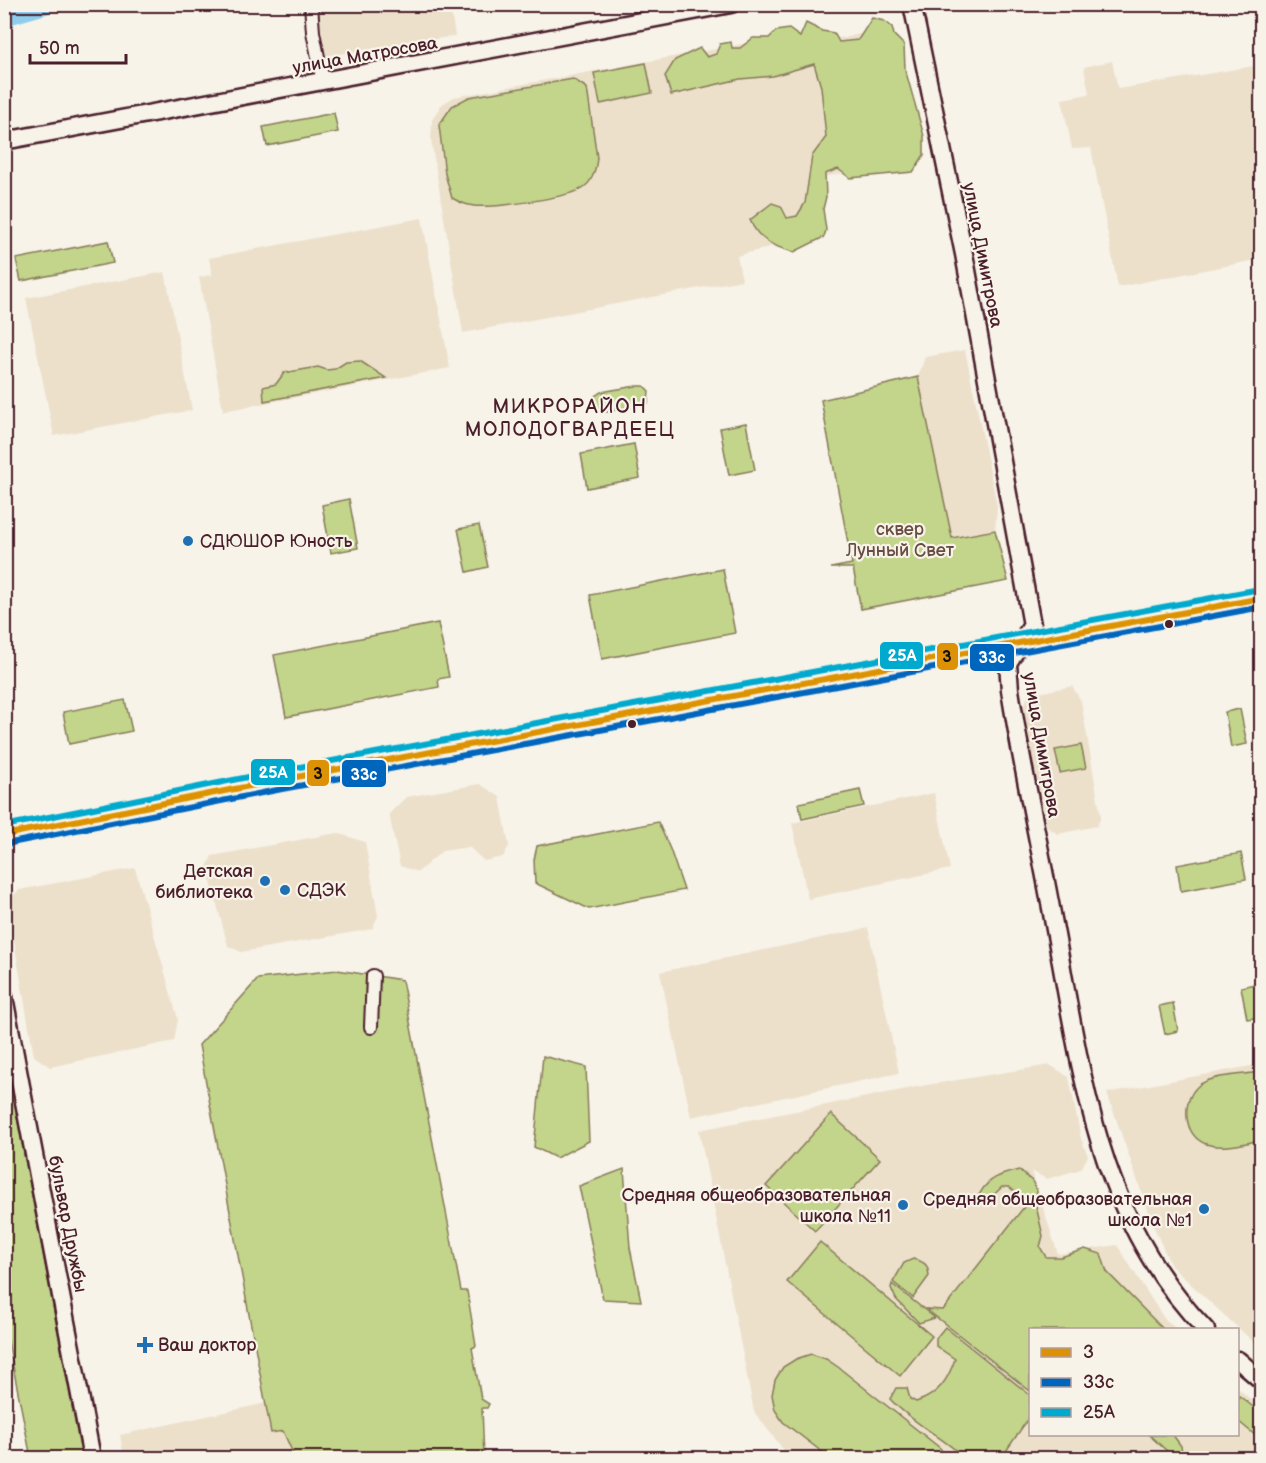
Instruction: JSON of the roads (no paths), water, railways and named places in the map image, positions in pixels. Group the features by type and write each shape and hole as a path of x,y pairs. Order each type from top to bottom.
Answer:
{"main road":[{"name":"улица Матросова","path":"4,141 731,4"},
{"name":"улица Димитрова","path":"912,4 964,254 1032,625 1008,663 1010,690 1094,1129 1127,1218 1179,1300 1205,1328"},
{"path":"4,835 280,780 1262,598"},
{"name":"бульвар Дружбы","path":"4,997 92,1458"},
{"path":"1239,1361 1262,1381"}],"street":[{"path":"311,4 313,32 323,82"},
{"path":"371,1027 373,976"}],"waterway":[{"path":"4,15 42,4"}],"place":[{"name":"СДЮШОР Юность","path":"188,541"},
{"name":"Детская библиотека","path":"265,881"},
{"name":"СДЭК","path":"285,890"},
{"name":"Cредняя общеобразовательная школа №11","path":"903,1205"},
{"name":"Средняя общеобразовательная школа №1","path":"1204,1209"},
{"name":"Ваш доктор","path":"145,1345"}],"district":[{"name":"МИКРОРАЙОН МОЛОДОГВАРДЕЕЦ","path":"570,418"}],"park label":[{"name":"сквер Лунный Свет","path":"900,539"}]}
